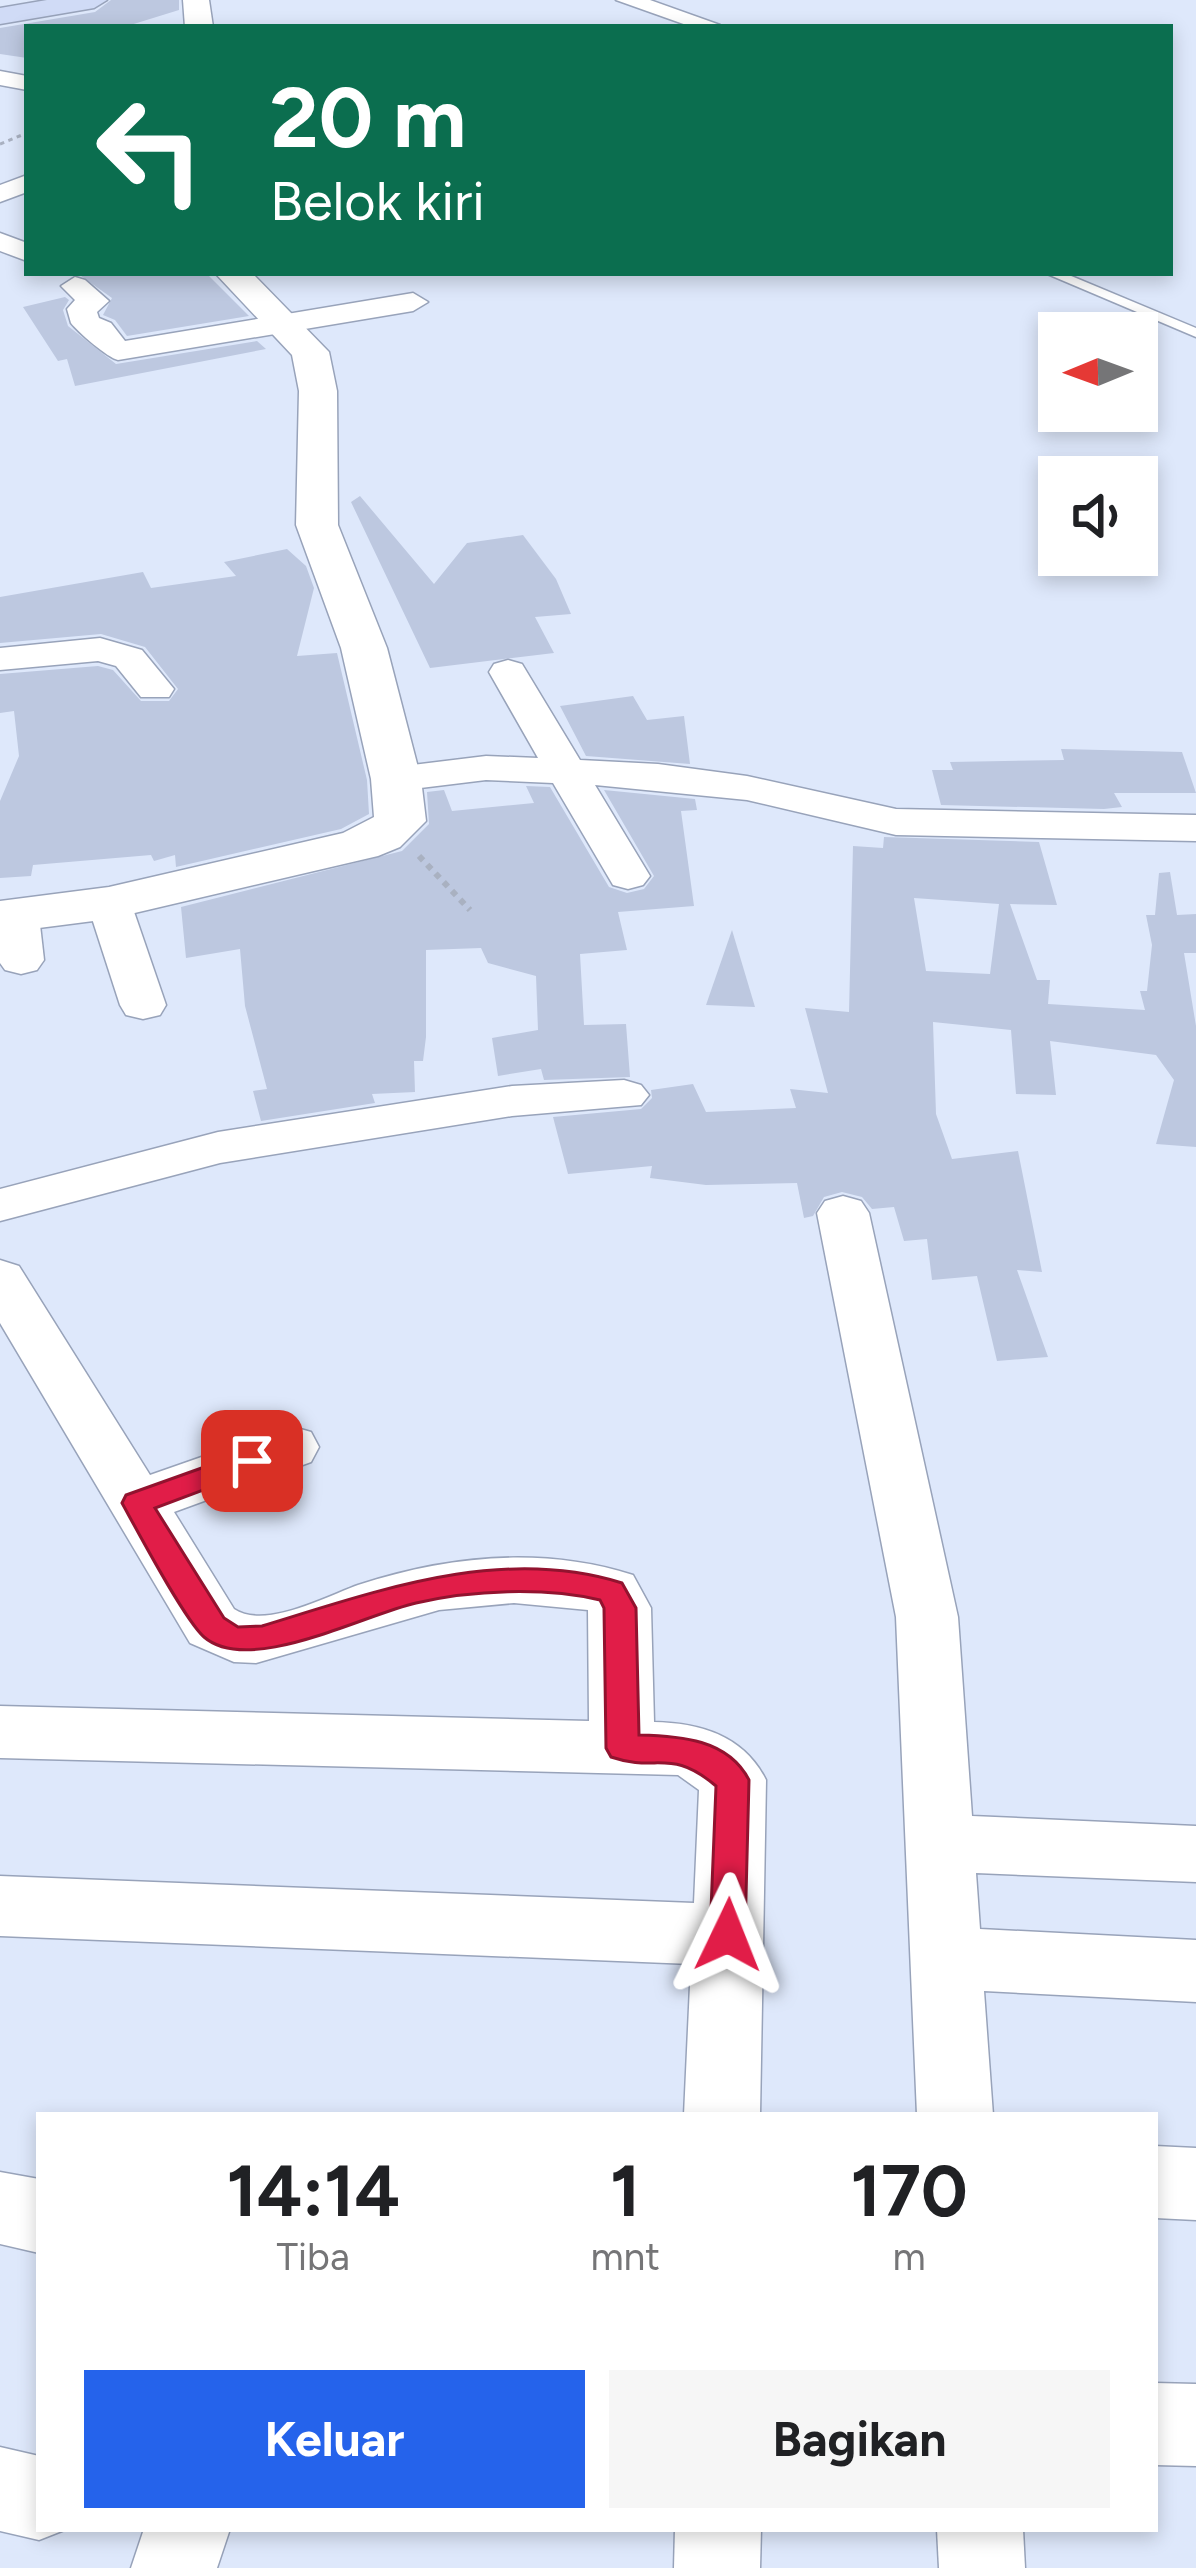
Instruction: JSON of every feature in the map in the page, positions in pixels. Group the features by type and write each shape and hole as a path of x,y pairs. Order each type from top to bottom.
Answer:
{"main road":[{"path":"3,14 94,0"}],"street":[{"path":"627,0 703,24"},
{"path":"13,931 109,903 358,845 394,828 401,815 364,648 317,525 318,391 310,352 235,276"},
{"path":"75,286 94,301 82,309 86,323 100,329 118,351 405,291"},
{"path":"0,659 100,649 129,658 155,689"},
{"path":"508,672 628,876"},
{"path":"396,779 485,768 658,776 746,788 896,822 1196,828"},
{"path":"109,903 142,1005"},
{"path":"0,1205 218,1148 512,1102 624,1096"},
{"path":"843,1214 928,1617 955,2112"},
{"path":"0,1278 212,1626 232,1639 262,1638 418,1590 502,1582 579,1584 611,1591 620,1608 622,1748"},
{"path":"137,1503 290,1447"},
{"path":"0,1732 678,1749 703,1755 733,1780 722,2112"},
{"path":"938,1843 1196,1854"},
{"path":"0,1906 728,1935"},
{"path":"945,1958 1196,1970"},
{"path":"1158,2182 1196,2184"},
{"path":"0,2208 36,2215"},
{"path":"1158,2424 1196,2426"},
{"path":"0,2489 36,2497"},
{"path":"718,2532 718,2568"},
{"path":"980,2532 982,2568"}],"lane":[{"path":"1059,276 1196,333"}],"path":[{"path":"394,828 470,910"}],"building":[{"path":"111,0 179,0 179,10 134,24 24,24 24,58 0,54 0,28 95,12"},
{"path":"81,276 209,276 249,316 127,336 115,320 103,315 112,298"},
{"path":"69,300 63,310 68,326 116,364 257,341 266,349 75,386 67,359 58,361 23,307"},
{"path":"360,496 434,584 467,543 523,535 556,579 571,614 535,617 554,653 430,668 351,502"},
{"path":"287,549 306,566 314,588 297,656 337,653 367,780 369,814 341,829 176,867 175,855 154,861 151,855 33,865 31,876 0,878 0,801 19,756 14,711 0,713 0,674 98,666 113,670 141,701 169,701 178,689 145,647 101,634 0,643 0,597 143,572 151,588 236,576 224,562"},
{"path":"633,696 647,720 684,716 690,764 586,756 560,706"},
{"path":"1061,749 1182,752 1196,793 1114,793 1122,807 1104,809 941,805 932,770 953,770 950,762 1064,760"},
{"path":"526,786 550,787 609,887 627,893 644,889 654,876 604,790 695,799 697,810 681,811 694,906 618,912 627,950 580,954 584,1025 626,1024 630,1077 544,1080 541,1069 498,1076 492,1038 538,1030 536,976 488,963 481,948 426,950 426,1037 423,1061 414,1061 415,1092 372,1094 375,1103 261,1121 253,1091 267,1089 245,1006 240,949 186,958 181,907 402,851 429,824 427,792 444,790 452,811 534,803"},
{"path":"884,837 1039,842 1057,905 1010,904 1037,980 1050,980 1048,1004 1145,1010 1140,991 1147,991 1152,945 1146,915 1155,915 1159,873 1170,872 1177,915 1196,914 1196,953 1184,953 1196,1026 1196,1147 1156,1144 1174,1080 1156,1055 1050,1041 1056,1095 1016,1094 1011,1030 933,1022 936,1114 952,1159 1018,1151 1042,1272 1017,1270 1048,1357 997,1361 977,1276 932,1280 927,1239 904,1241 894,1207 872,1209 862,1197 842,1192 824,1197 813,1216 804,1218 797,1183 706,1185 650,1178 652,1166 568,1174 553,1117 641,1109 652,1098 651,1090 693,1084 706,1112 796,1108 790,1089 828,1093 805,1008 849,1012 853,846 883,848","holes":["914,898 999,904 990,974 926,971"]},
{"path":"732,930 755,1007 706,1005"}],"route":[{"path":"252,1461 137,1503 212,1626 232,1639 262,1638 418,1590 502,1582 579,1584 611,1591 620,1608 622,1748 678,1749 703,1755 733,1780 728,1935"}]}
